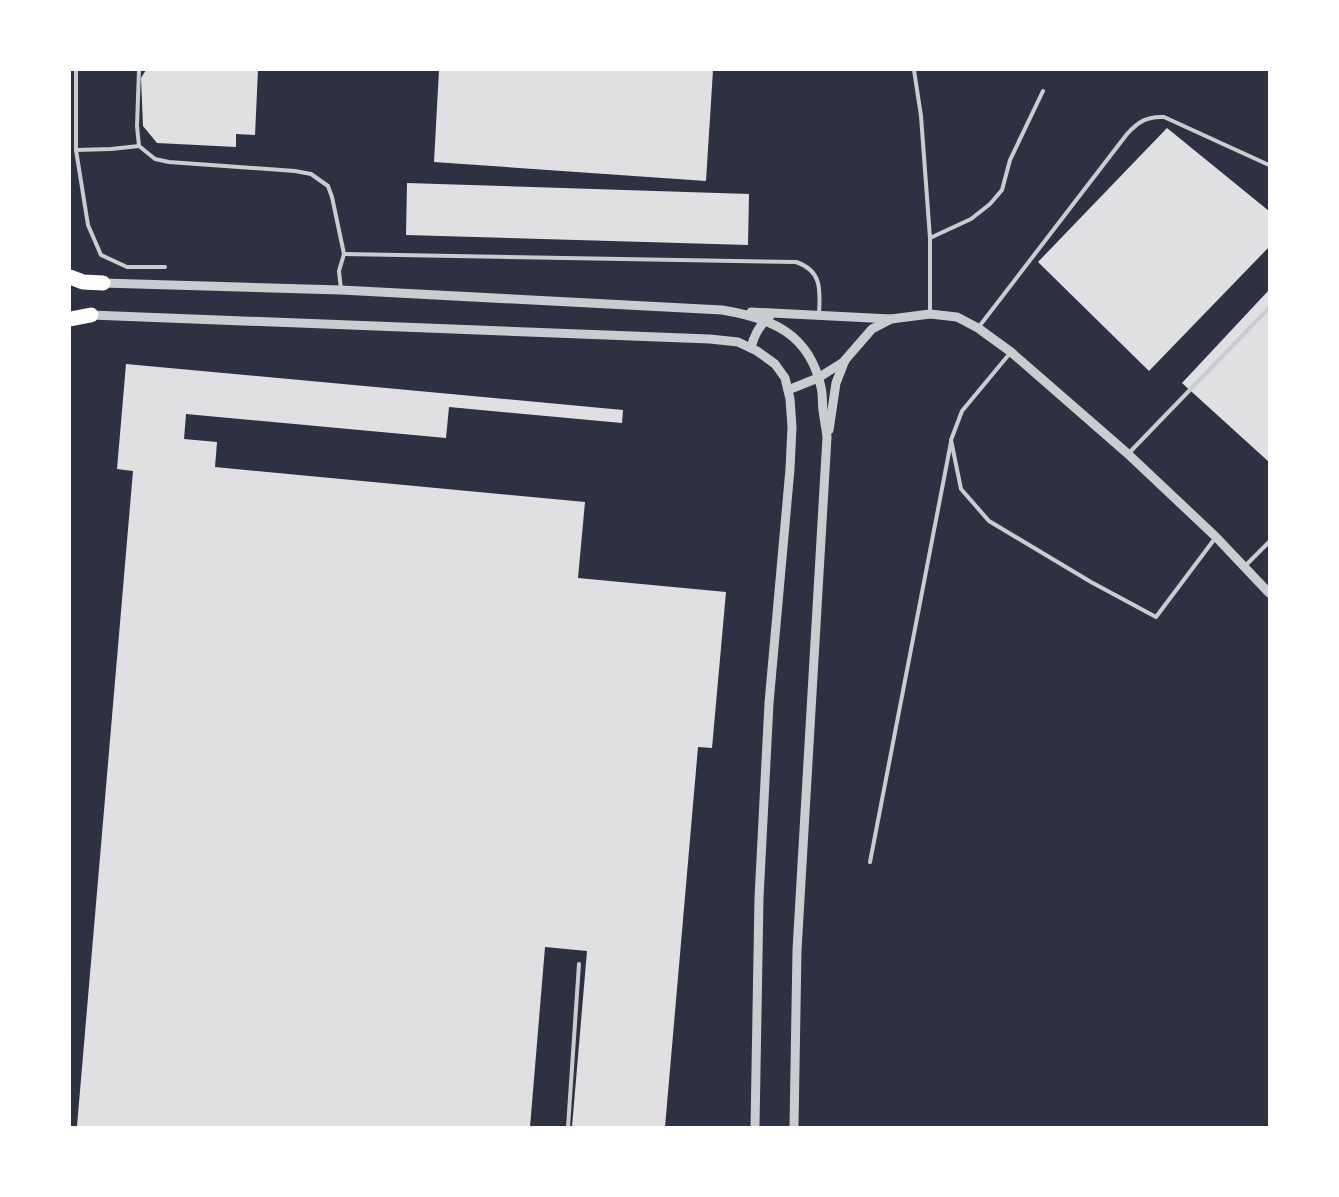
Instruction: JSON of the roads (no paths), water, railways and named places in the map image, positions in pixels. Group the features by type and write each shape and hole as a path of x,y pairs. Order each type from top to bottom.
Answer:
{"highway":[{"path":"70,277 83,282 103,283"},
{"path":"70,319 91,315"}],"street":[{"path":"103,283 341,290 891,319 930,314 957,317 978,328 1011,352 1128,454 1216,537 1269,593"},
{"path":"722,310 747,314 766,320 789,333 805,350 815,369 821,388 828,437"},
{"path":"751,348 754,336 774,313"},
{"path":"91,315 710,339 738,342 775,364 785,378 792,427 791,460 769,702 759,908 755,1127"},
{"path":"788,390 818,378 845,360 872,329 891,319"},
{"path":"794,1127 797,950 828,437 836,383 845,360"}],"lane":[{"path":"76,70 76,150 88,225 101,255 127,267 165,267"},
{"path":"138,146 139,70"},
{"path":"914,70 921,116 930,238 930,314"},
{"path":"930,238 970,219 990,204 1002,190 1010,160 1043,91"},
{"path":"978,328 1127,134 1144,119 1154,116 1164,117 1269,165"},
{"path":"76,150 111,150 138,146 155,159 169,162 278,169 312,174 328,186 332,197 344,254 339,271 341,290"},
{"path":"344,254 796,262 806,265 814,273 820,289 819,316"},
{"path":"1128,454 1269,308"},
{"path":"870,862 952,440 962,411 1011,352"},
{"path":"952,440 961,489 989,520 1091,582 1156,617 1216,537"},
{"path":"1245,566 1269,542"},
{"path":"568,1127 579,964"}]}
